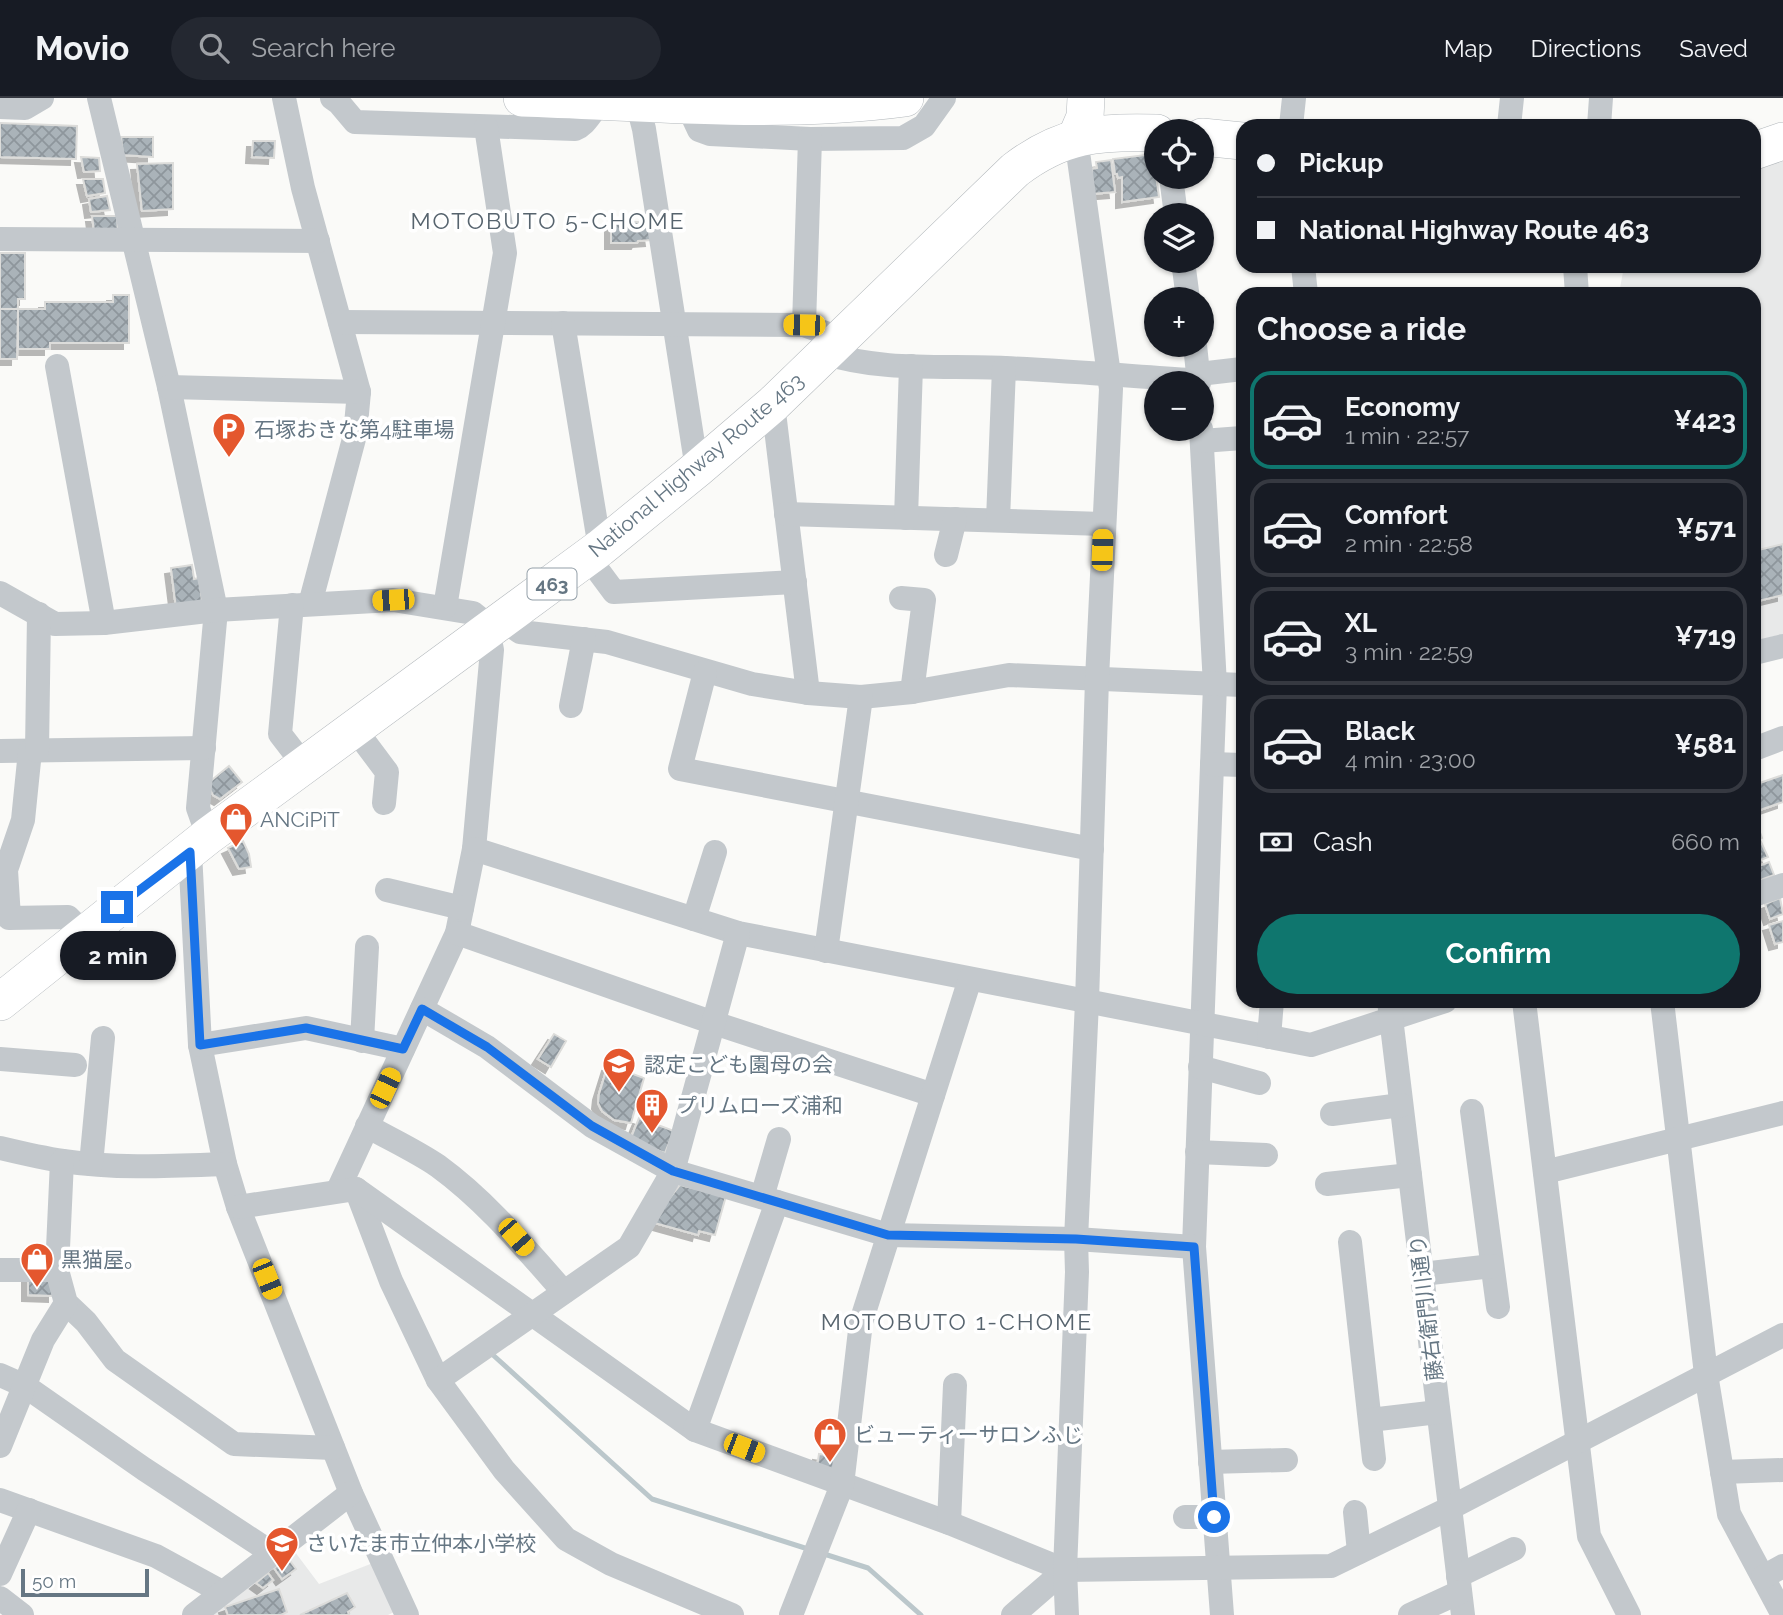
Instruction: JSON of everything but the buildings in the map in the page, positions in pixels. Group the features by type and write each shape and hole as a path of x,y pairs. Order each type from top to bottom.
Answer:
{"highway":[{"path":"522,98 830,105 905,98"},
{"path":"1067,98 1067,116 1076,138"},
{"path":"1076,138 1085,117 1086,98"},
{"name":"National Highway Route 463","path":"0,1002 199,844 594,553 697,469 773,404 823,339 1015,170 1042,151 1076,138 1144,133"},
{"path":"1214,138 1236,140"},
{"path":"1761,149 1783,141"}],"street":[{"path":"0,107 25,107 42,98"},
{"path":"99,98 169,387 216,610 198,808 200,1045 225,1164 238,1207 351,1493 407,1615"},
{"path":"284,98 303,188 359,392 355,435 301,605 280,734 304,765"},
{"path":"332,98 355,122 575,129 581,127 594,107 635,101 692,115 699,130 704,133 810,139 903,138 924,126 944,98"},
{"path":"1292,119 1294,98"},
{"path":"1600,119 1601,98"},
{"path":"1506,99 1507,119"},
{"path":"635,101 644,129 697,469"},
{"path":"444,607 505,253 486,127"},
{"path":"1067,1615 1065,1570 1076,1239 1103,524 1111,389 1076,138"},
{"path":"810,139 823,339"},
{"path":"0,239 317,241"},
{"path":"340,322 675,324 823,339 842,358 911,366 1004,368 1144,377"},
{"path":"563,323 594,553 614,592 795,582"},
{"path":"57,366 104,623"},
{"path":"906,518 911,366"},
{"path":"998,520 1004,368"},
{"path":"1214,376 1236,370"},
{"path":"169,387 359,392"},
{"path":"773,404 808,693"},
{"path":"1214,436 1236,438"},
{"path":"1202,441 1215,685 1194,1247 1222,1615"},
{"path":"786,514 1103,524"},
{"path":"946,555 955,519"},
{"path":"0,593 55,624 104,623 216,610 393,600 473,612 496,626 520,632 607,642 752,684 808,693 861,697 912,692 1009,675 1236,685"},
{"path":"901,598 924,600 912,692"},
{"path":"39,614 33,751 23,820 6,870 9,918 68,917 86,934"},
{"path":"496,626 474,849 457,933 367,1126 347,1189 438,1380 504,1470 566,1539 611,1564 724,1614"},
{"path":"571,706 583,639"},
{"path":"1761,651 1783,646"},
{"path":"705,672 680,769 1092,849"},
{"path":"826,951 861,697"},
{"path":"354,728 387,772 384,803"},
{"path":"1761,746 1783,738"},
{"path":"0,751 204,748"},
{"path":"1212,764 1236,765"},
{"path":"474,849 738,933 1311,1045 1390,1010"},
{"path":"694,919 715,852"},
{"path":"1761,892 1783,884"},
{"path":"387,890 462,908"},
{"path":"457,933 714,1023 933,1095"},
{"path":"438,1380 629,1247 673,1171 738,933"},
{"path":"362,1041 368,947"},
{"path":"790,1615 842,1485 860,1322 970,979"},
{"path":"1269,1037 1271,1008"},
{"path":"1525,1008 1588,1535 1629,1615"},
{"path":"1663,1008 1706,1374 1729,1514 1773,1571 1783,1615"},
{"path":"422,1009 487,1047 592,1126 673,1171 888,1235 1076,1239 1194,1247"},
{"name":"藤右衛門川通り","path":"1390,1010 1460,1594"},
{"path":"200,1045 306,1028 403,1049"},
{"path":"91,1164 103,1038"},
{"path":"0,1059 75,1065"},
{"path":"1200,1067 1259,1083"},
{"path":"1332,1114 1401,1105"},
{"path":"1472,1111 1498,1307"},
{"path":"1545,1172 1783,1113"},
{"path":"367,1126 436,1165 471,1192 516,1237 564,1292"},
{"path":"695,1430 770,1200 779,1139"},
{"path":"0,1148 91,1164 152,1167 225,1164"},
{"path":"1197,1152 1266,1155"},
{"path":"62,1161 57,1270 66,1303 86,1322 115,1360 234,1444 333,1448"},
{"path":"1327,1184 1410,1175"},
{"path":"238,1207 347,1189 695,1430 950,1522 1065,1570 1331,1566 1450,1508 1576,1440 1783,1335"},
{"path":"1350,1242 1374,1459"},
{"path":"1422,1274 1492,1266"},
{"path":"0,1270 57,1270"},
{"path":"0,1447 43,1340 66,1303"},
{"path":"0,1375 25,1386 144,1469 272,1553"},
{"path":"950,1522 955,1385"},
{"path":"1370,1420 1438,1412"},
{"path":"1210,1462 1286,1460"},
{"path":"1722,1472 1783,1470"},
{"path":"194,1615 351,1493"},
{"path":"0,1500 156,1556 222,1592"},
{"path":"0,1574 29,1510"},
{"path":"1355,1512 1359,1552"},
{"path":"1185,1517 1214,1517"},
{"path":"1410,1615 1460,1594 1514,1549"},
{"path":"1013,1615 1065,1570"},
{"path":"0,1598 22,1615"}],"shaded area":[{"path":"1783,157 1783,634 1761,639 1761,287 1620,287 1623,273 1761,273 1761,165"},
{"name":"さいたま市立仲本小学校","path":"289,1544 319,1584 373,1563 396,1611 388,1615 202,1615"}],"waterway":[{"path":"493,1355 652,1499 808,1549"},
{"path":"821,1553 868,1568 921,1615"}],"place":[{"name":"石塚おきな第4駐車場","path":"229,459"},
{"name":"ANCiPiT","path":"236,849"},
{"name":"認定こども園母の会","path":"619,1094"},
{"name":"プリムローズ浦和","path":"652,1135"},
{"name":"黒猫屋。","path":"37,1289"},
{"name":"ビューティーサロンふじ","path":"830,1464"},
{"name":"さいたま市立仲本小学校","path":"282,1573"}],"district":[{"name":"MOTOBUTO 5-CHOME","path":"548,220"},
{"name":"MOTOBUTO 1-CHOME","path":"957,1321"}],"route":[{"path":"117,907 190,852 200,1045 306,1028 403,1049 422,1009 487,1047 592,1126 673,1171 888,1235 1076,1239 1194,1247 1214,1517"}]}
